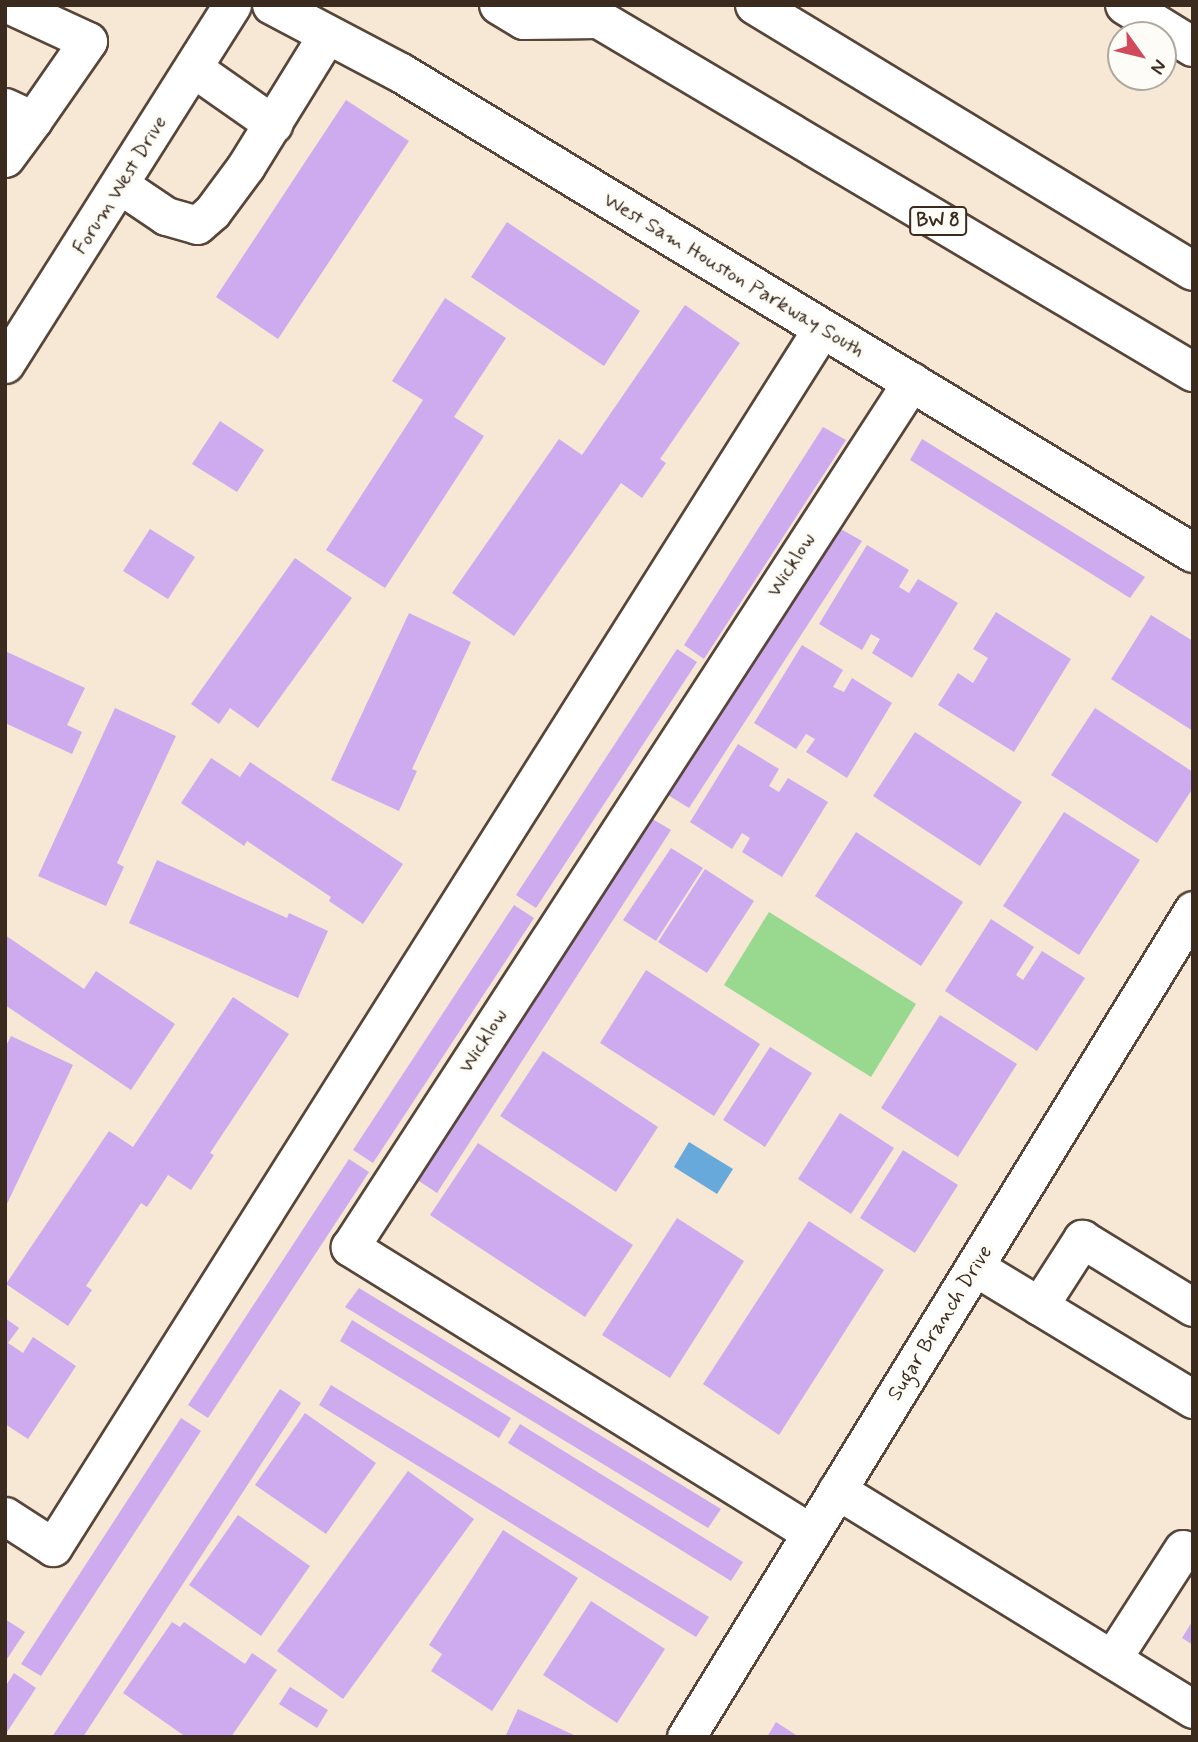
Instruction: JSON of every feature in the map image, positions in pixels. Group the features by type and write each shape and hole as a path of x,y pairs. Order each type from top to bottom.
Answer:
{"main road":[{"name":"West Sam Houston Parkway South","path":"272,5 401,73 1193,553"},
{"path":"499,5 524,20 587,12"},
{"path":"755,5 1193,271"},
{"path":"800,5 848,63"},
{"path":"1125,5 1193,47"},
{"name":"BW 8","path":"587,12 1193,372"}],"street":[{"path":"5,158 19,113 88,41 10,5"},
{"name":"Forum West Drive","path":"5,364 232,5"},
{"path":"120,185 166,216 197,225 212,212 273,124 327,35"},
{"path":"193,68 273,124"},
{"path":"5,1516 52,1547 822,328"},
{"name":"Wicklow","path":"811,1533 350,1247 912,381"},
{"name":"Sugar Branch Drive","path":"686,1737 1193,910"},
{"path":"1039,1306 1082,1239 1193,1307"},
{"path":"975,1267 1193,1399"},
{"path":"837,1490 1193,1709"},
{"path":"1112,1659 1183,1549"}],"green space":[{"path":"769,912 916,1004 871,1077 724,985"}],"water":[{"path":"689,1142 733,1169 717,1194 674,1167"}],"building":[{"path":"346,100 409,141 278,339 216,297"},
{"path":"507,222 640,311 604,366 471,277"},
{"path":"445,298 506,338 454,417 484,436 385,588 326,550 423,400 392,381"},
{"path":"685,305 740,343 660,459 666,463 642,498 621,483 514,636 452,593 559,439 582,455"},
{"path":"220,421 264,450 237,492 192,464"},
{"path":"823,427 846,440 704,659 684,645"},
{"path":"922,439 1145,577 1130,598 910,460"},
{"path":"839,528 862,541 689,808 668,795"},
{"path":"150,529 195,557 168,599 123,571"},
{"path":"867,545 909,570 899,587 909,593 918,579 958,603 912,678 872,653 880,639 871,634 862,650 819,624"},
{"path":"295,558 352,598 258,728 230,708 219,724 191,704"},
{"path":"996,612 1071,659 1014,752 938,705 958,673 973,683 988,658 973,649"},
{"path":"409,613 471,642 412,769 417,771 399,811 331,780"},
{"path":"1151,615 1193,641 1193,731 1111,679"},
{"path":"802,645 843,670 833,687 844,692 852,678 892,703 847,778 806,752 815,739 806,734 796,749 754,723"},
{"path":"677,649 697,662 536,908 516,895"},
{"path":"5,651 85,688 67,725 82,732 72,754 5,723"},
{"path":"115,708 176,736 117,863 124,867 106,906 38,876"},
{"path":"1095,708 1193,772 1193,788 1157,843 1051,775"},
{"path":"915,732 1022,802 980,866 873,796"},
{"path":"738,744 779,769 769,786 779,792 788,778 828,802 782,877 742,852 750,838 742,833 732,849 690,822"},
{"path":"211,758 240,777 250,762 403,864 363,924 329,901 331,897 247,841 244,846 181,803"},
{"path":"1064,812 1140,860 1079,955 1003,906"},
{"path":"649,817 671,830 437,1193 416,1179"},
{"path":"856,832 963,902 921,966 815,896"},
{"path":"671,848 703,868 656,941 623,920"},
{"path":"157,860 287,918 289,913 328,931 298,998 129,923"},
{"path":"705,869 754,901 707,973 658,942"},
{"path":"514,905 534,918 373,1163 353,1150"},
{"path":"991,919 1034,947 1016,975 1023,980 1042,951 1085,978 1037,1051 945,991"},
{"path":"5,935 84,989 96,971 175,1024 131,1090 5,1005"},
{"path":"646,970 760,1044 714,1116 600,1043"},
{"path":"233,997 289,1034 210,1153 214,1155 191,1190 168,1175 147,1207 141,1203 86,1286 92,1290 68,1326 6,1284 109,1131 133,1147"},
{"path":"940,1015 1017,1064 958,1157 881,1108"},
{"path":"11,1036 73,1065 5,1208 5,1048"},
{"path":"770,1047 812,1073 765,1147 723,1120"},
{"path":"543,1051 658,1127 616,1192 500,1116"},
{"path":"840,1113 894,1148 851,1214 798,1179"},
{"path":"478,1143 633,1245 585,1317 430,1215"},
{"path":"903,1150 958,1185 915,1253 860,1218"},
{"path":"349,1159 369,1172 208,1418 188,1405"},
{"path":"677,1218 744,1261 670,1378 602,1335"},
{"path":"809,1221 884,1270 779,1435 703,1384"},
{"path":"359,1288 721,1509 708,1528 345,1307"},
{"path":"5,1318 19,1328 8,1343 23,1353 33,1337 76,1366 28,1439 5,1424"},
{"path":"352,1320 511,1418 499,1438 340,1341"},
{"path":"331,1385 709,1617 696,1637 319,1405"},
{"path":"280,1389 301,1403 83,1737 52,1737"},
{"path":"305,1413 376,1463 326,1534 255,1485"},
{"path":"181,1418 201,1431 41,1676 21,1664"},
{"path":"520,1424 743,1562 731,1581 508,1443"},
{"path":"408,1471 474,1519 343,1699 277,1651"},
{"path":"238,1515 310,1566 261,1636 189,1585"},
{"path":"503,1530 578,1578 492,1711 431,1671 442,1654 429,1645"},
{"path":"591,1601 665,1649 617,1723 543,1675"},
{"path":"5,1619 25,1632 5,1662"},
{"path":"1193,1620 1193,1645 1182,1638"},
{"path":"172,1622 180,1627 184,1622 245,1664 252,1653 277,1670 231,1737 186,1737 123,1693"},
{"path":"14,1673 36,1688 5,1735 5,1687"},
{"path":"290,1687 328,1710 317,1728 279,1704"},
{"path":"518,1709 578,1737 505,1737"},
{"path":"776,1722 799,1737 767,1737"}]}
